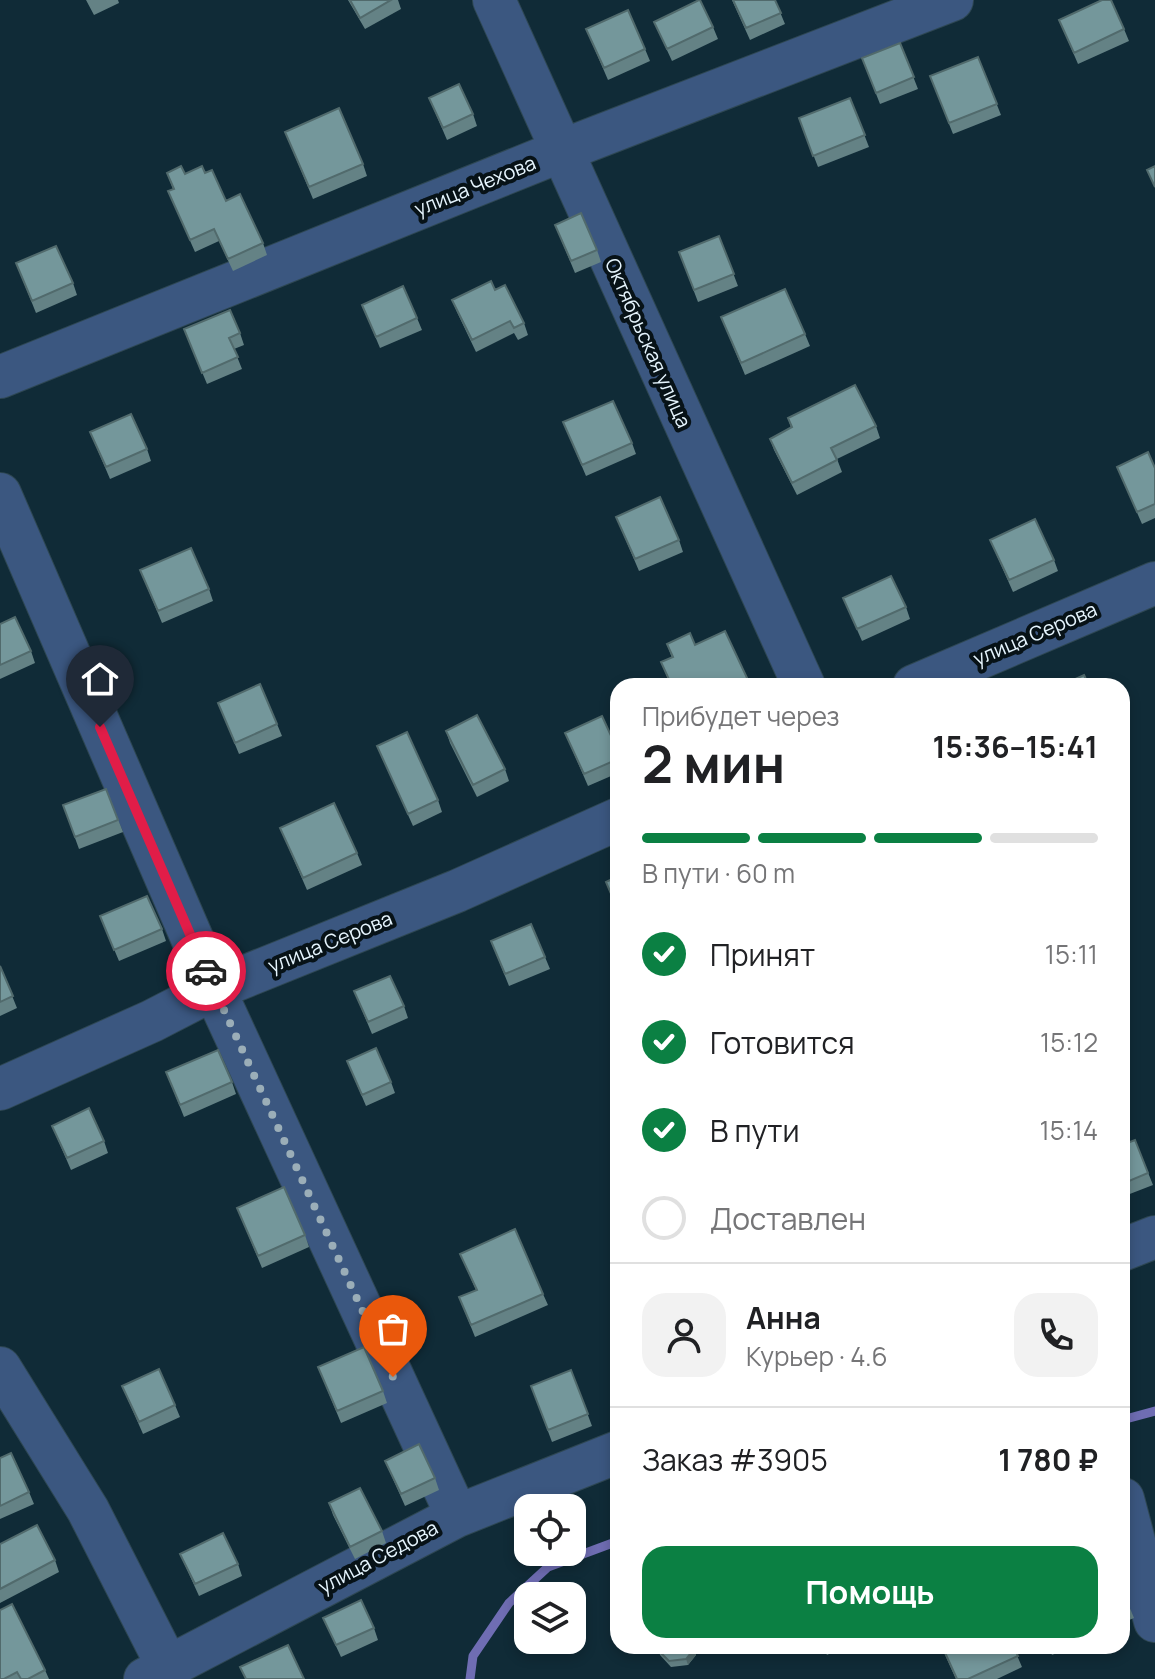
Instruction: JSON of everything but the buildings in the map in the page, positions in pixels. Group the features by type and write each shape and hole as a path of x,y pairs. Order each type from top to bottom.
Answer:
{"street":[{"name":"Октябрьская улица","path":"494,0 800,678"},
{"name":"улица Чехова","path":"0,377 561,151 952,0"},
{"path":"0,494 214,989 457,1516"},
{"name":"улица Серова","path":"933,678 1155,583"},
{"name":"улица Серова","path":"0,1089 152,1021 214,989 457,891 610,823"},
{"path":"1130,1247 1155,1237"},
{"path":"0,1368 88,1510 156,1673"},
{"name":"улица Седова","path":"156,1673 457,1516 610,1455"},
{"path":"1130,1526 1155,1621"}],"waterway":[{"path":"1130,1418 1155,1411"},
{"path":"470,1679 473,1656 509,1603 548,1567 610,1544"}],"way so far":[{"path":"206,971 393,1377"}],"route":[{"path":"100,727 206,971"}]}
